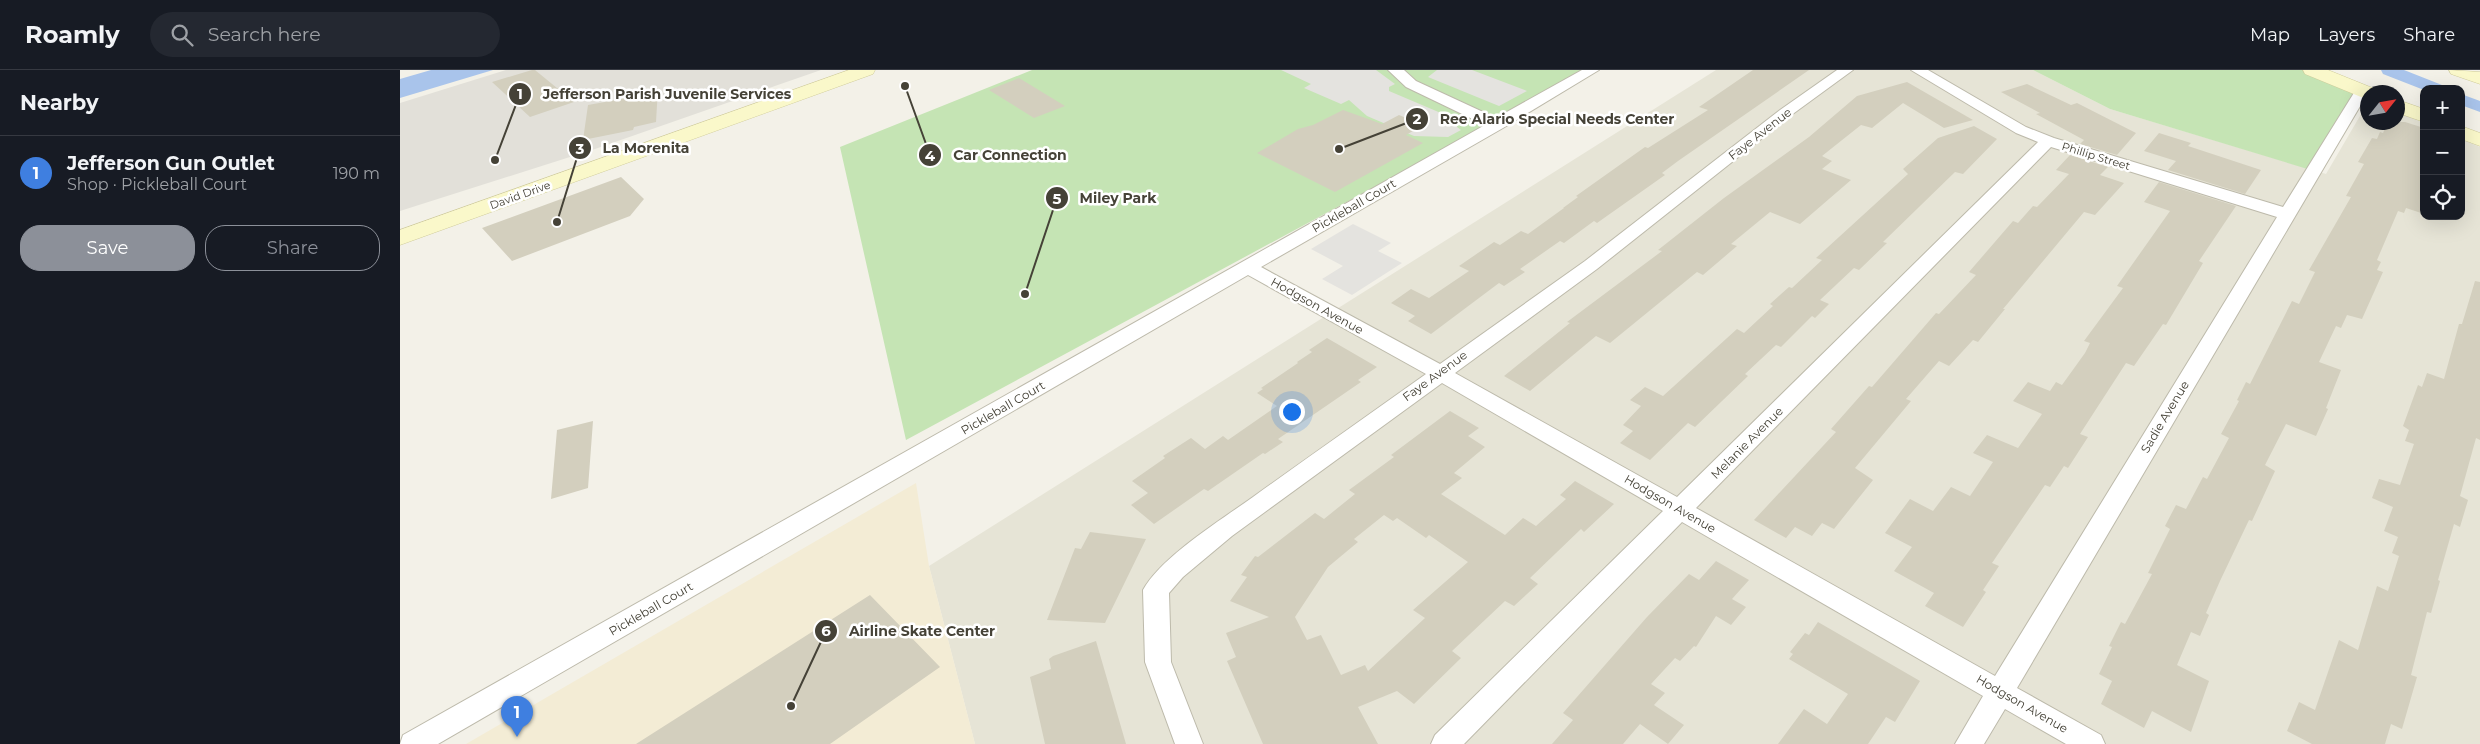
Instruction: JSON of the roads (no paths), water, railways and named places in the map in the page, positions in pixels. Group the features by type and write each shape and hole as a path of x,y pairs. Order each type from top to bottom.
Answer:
{"main road":[{"name":"David Drive","path":"400,224 838,70"},
{"name":"David Drive","path":"400,238 866,70"},
{"path":"2312,70 2360,90"},
{"path":"2458,70 2480,78"},
{"path":"2405,108 2420,113"},
{"path":"2465,127 2480,132"},
{"path":"2465,134 2480,140"}],"street":[{"path":"1395,70 1411,84 1498,124"},
{"name":"Pickleball Court","path":"413,744 1592,70"},
{"name":"Faye Avenue","path":"1189,744 1158,662 1156,590 1174,570 1224,530 1590,265 1785,113 1846,70"},
{"name":"Phillip Street","path":"1918,70 2021,130 2048,141 2287,214"},
{"name":"Sadie Avenue","path":"1969,744 2287,214 2360,100"},
{"name":"Melanie Avenue","path":"1445,744 2048,141"},
{"name":"Hodgson Avenue","path":"1247,267 1681,509 2091,744"}],"water":[{"path":"431,70 493,70 400,98 400,79"}],"waterway":[{"path":"2389,70 2426,85"},
{"path":"2465,101 2480,107"}],"place":[{"name":"Car Connection","path":"905,86"},
{"name":"Ree Alario Special Needs Center","path":"1339,149"},
{"name":"Jefferson Parish Juvenile Services","path":"495,160"},
{"name":"La Morenita","path":"557,222"},
{"name":"Miley Park","path":"1025,294"},
{"name":"Airline Skate Center","path":"791,706"},
{"name":"Jefferson Gun Outlet","path":"517,737"}]}
